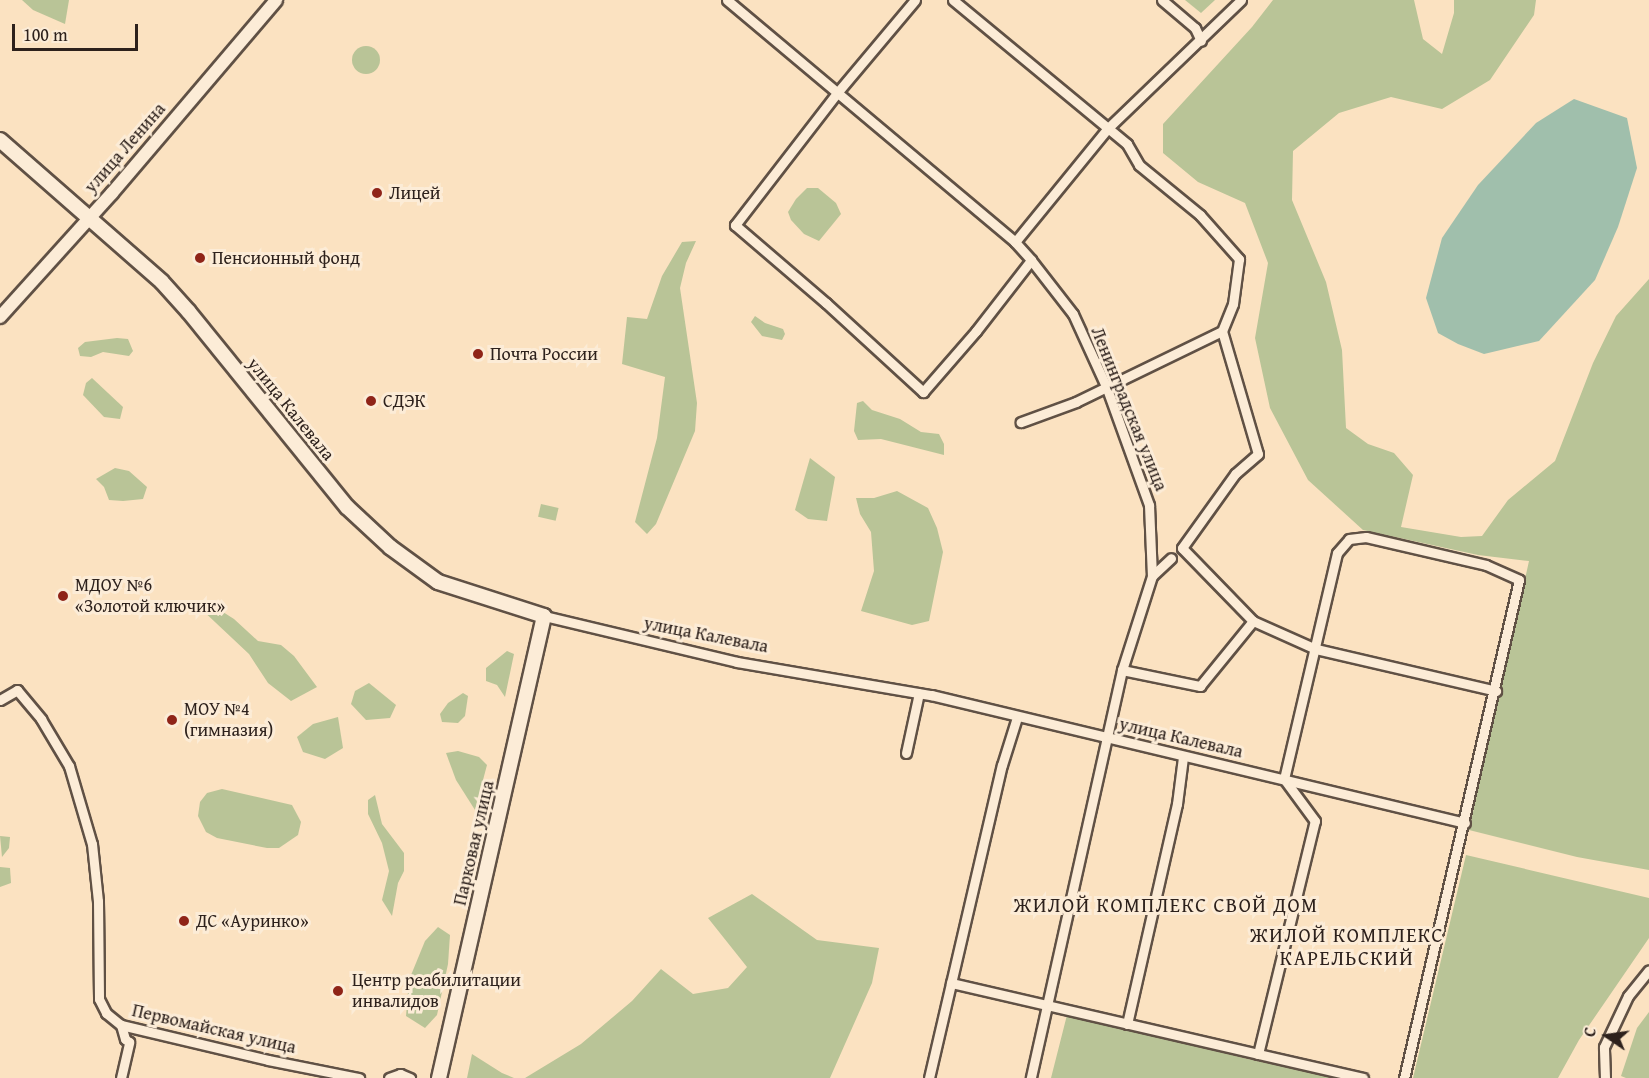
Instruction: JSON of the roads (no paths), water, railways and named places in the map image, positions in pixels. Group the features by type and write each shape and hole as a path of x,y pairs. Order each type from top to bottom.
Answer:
{"main road":[{"name":"улица Калевала","path":"0,140 162,282 339,497 390,548 438,582 544,616"},
{"name":"Парковая улица","path":"439,1078 544,616"}],"street":[{"name":"улица Ленина","path":"0,317 276,0"},
{"name":"Ленинградская улица","path":"727,0 1015,242 1031,260 1073,314 1106,387 1149,505 1152,576 1122,670 1031,1078"},
{"path":"915,0 837,93 735,225 826,303 923,392 976,331 1031,260"},
{"path":"953,0 1127,144 1139,165 1200,215 1239,259 1233,304 1222,331 1257,454 1235,474 1182,548 1253,621 1316,649 1496,691"},
{"path":"1162,0 1196,28 1201,41"},
{"path":"1015,242 1107,129 1241,0"},
{"path":"1021,422 1076,402 1222,331"},
{"path":"1258,1054 1315,821 1284,779 1337,553 1349,539 1366,537 1486,565 1519,580 1496,691 1404,1078"},
{"path":"1152,576 1171,558"},
{"name":"улица Калевала","path":"544,616 737,663 919,693 1465,823"},
{"path":"1122,670 1200,686 1253,621"},
{"name":"Первомайская улица","path":"0,700 17,690 41,719 63,754 81,806 92,844 96,872 99,999 106,1013 122,1025 268,1060 359,1078"},
{"path":"906,753 919,693"},
{"path":"929,1078 1011,732 1017,717"},
{"path":"1127,1024 1177,804 1183,757"},
{"path":"1605,1078 1604,1047 1629,996 1649,970"},
{"path":"951,983 1363,1078"},
{"path":"121,1078 129,1042 125,1039 122,1025"},
{"path":"389,1078 400,1074 410,1078"}],"place":[{"name":"Лицей","path":"377,193"},
{"name":"Пенсионный фонд","path":"200,258"},
{"name":"Почта России","path":"478,354"},
{"name":"СДЭК","path":"371,401"},
{"name":"МДОУ №6 «Золотой ключик»","path":"63,596"},
{"name":"МОУ №4 (гимназия)","path":"172,720"},
{"name":"ДС «Ауринко»","path":"184,921"},
{"name":"Центр реабилитации инвалидов","path":"338,991"}],"district":[{"name":"ЖИЛОЙ КОМПЛЕКС СВОЙ ДОМ","path":"1166,904"},
{"name":"ЖИЛОЙ КОМПЛЕКС КАРЕЛЬСКИЙ","path":"1347,946"}]}
